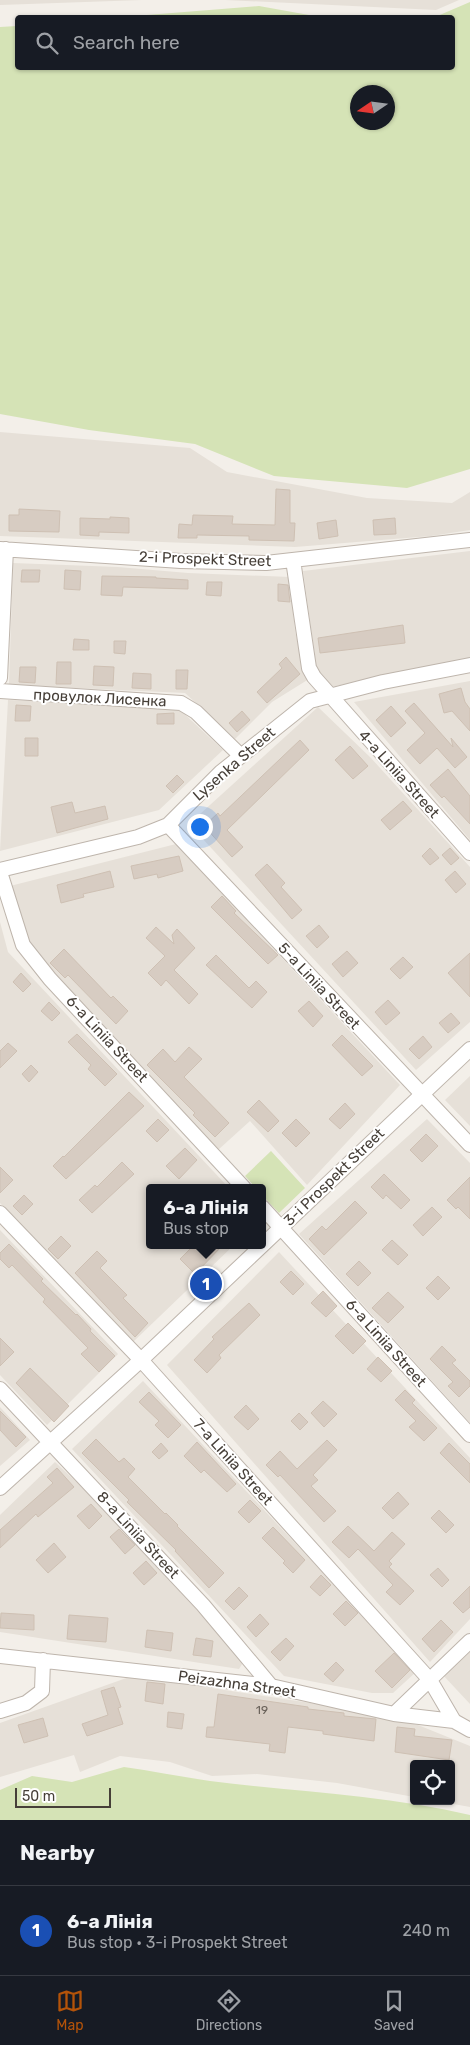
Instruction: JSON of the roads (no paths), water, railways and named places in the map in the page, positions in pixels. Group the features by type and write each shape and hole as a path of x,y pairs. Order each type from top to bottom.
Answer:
{"street":[{"name":"2-i Prospekt Street","path":"3,549 180,560 266,563 470,540"},
{"path":"0,678 3,549"},
{"name":"4-a Liniia Street","path":"293,560 309,668 328,695 470,853"},
{"name":"Lysenka Street","path":"0,871 138,837 168,825 221,772 310,701 383,682 470,666"},
{"name":"провулок Лисенка","path":"0,692 181,703 196,712 241,756"},
{"name":"5-a Liniia Street","path":"168,825 470,1145"},
{"name":"6-a Liniia Street","path":"0,871 23,945 50,979 240,1184"},
{"name":"3-i Prospekt Street","path":"266,1242 420,1094 470,1049"},
{"name":"6-a Liniia Street","path":"266,1211 470,1435"},
{"name":"7-a Liniia Street","path":"0,1213 141,1360 430,1680 454,1722"},
{"name":"3-i Prospekt Street","path":"0,1488 141,1360 259,1249"},
{"name":"8-a Liniia Street","path":"0,1389 204,1605 272,1686"},
{"path":"394,1714 470,1641"},
{"name":"Peizazhna Street","path":"0,1656 272,1686 394,1714 454,1722 470,1730"},
{"path":"0,1710 26,1703 42,1691 43,1660"}],"place":[{"name":"6-а Лінія","path":"206,1284"}]}
